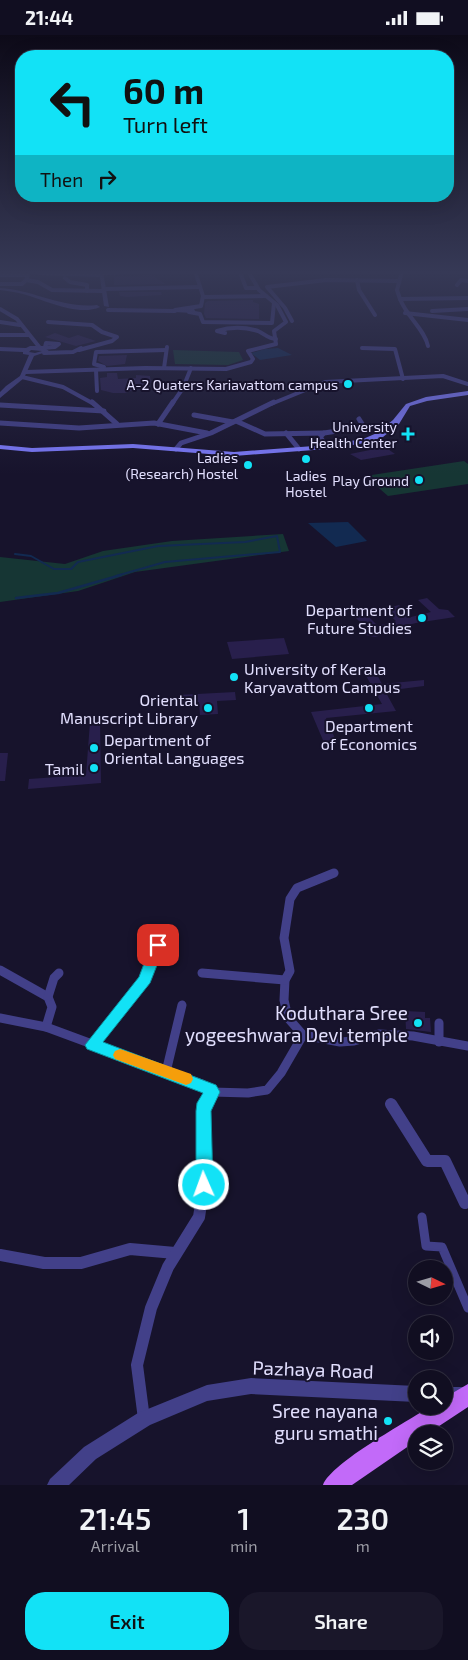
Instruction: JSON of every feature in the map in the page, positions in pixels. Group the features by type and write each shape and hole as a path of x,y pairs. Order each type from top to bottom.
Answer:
{"main road":[{"path":"0,447 32,450 133,445 234,454 327,447 365,441 380,435 396,422 408,405 426,399 468,393"},
{"path":"334,1485 358,1466 467,1395"}],"street":[{"path":"33,339 43,349"},
{"path":"0,350 79,350 115,339"},
{"path":"24,374 111,369 239,367 253,360 247,353 249,350 276,344 276,339 268,339"},
{"path":"427,339 428,346"},
{"path":"79,350 92,341"},
{"path":"362,348 395,349 403,379"},
{"path":"0,396 24,374 31,356 43,349"},
{"path":"111,369 112,367 94,364 95,353 167,349 164,368"},
{"path":"25,351 31,356"},
{"path":"158,424 183,388 191,368"},
{"path":"96,370 97,391"},
{"path":"24,374 60,384 82,394 117,424"},
{"path":"176,449 181,443 325,382 448,377 468,384"},
{"path":"0,405 35,405 62,411 104,411"},
{"path":"194,415 234,422 265,435 324,433 364,427 359,419"},
{"path":"0,423 79,428 117,424 158,424 207,433"},
{"path":"286,433 299,449"},
{"path":"324,433 320,437 327,447"},
{"path":"334,873 297,888 290,899 285,919 284,938 290,971 285,981 284,1001 288,1018 303,1035 340,1042 379,1035 413,1036 468,1046"},
{"path":"92,1045 145,979 163,934"},
{"path":"0,970 48,997 52,1007 46,1027"},
{"path":"48,997 54,978 59,973"},
{"path":"202,973 285,981"},
{"path":"166,1071 182,1005"},
{"path":"0,1018 46,1027 202,1084 212,1092 257,1092 267,1090 279,1077 303,1035"},
{"path":"439,1023 439,1042"},
{"path":"144,1419 137,1365 151,1307 175,1253 200,1217 204,1185 203,1111 205,1103 212,1092"},
{"path":"391,1104 427,1161 445,1161 465,1203"},
{"path":"422,1217 426,1247 442,1247 468,1308"},
{"path":"0,1255 44,1263 81,1263 130,1249 175,1253"},
{"name":"Pazhaya Road","path":"56,1485 90,1453 144,1419 207,1393 251,1386 408,1394"},
{"path":"453,1395 467,1395"}],"green space":[{"path":"173,350 239,352 243,360 228,365 175,364"},
{"name":"Play Ground","path":"464,461 468,464 468,484 388,496 365,476"},
{"path":"283,534 289,551 135,572 78,591 0,602 0,557 65,564 103,551 172,541"}],"water":[{"path":"278,348 292,355 260,360 251,353 265,349"},
{"path":"348,522 367,541 336,547 308,523"}],"building":[{"path":"51,339 89,339 96,341 76,346"},
{"path":"127,355 125,364 107,366 98,361 99,356"},
{"path":"107,373 117,373 118,379 136,378 136,375 150,376 151,383 125,393 113,393 101,390 100,378 107,377"},
{"path":"385,447 395,454 361,460 350,454"},
{"name":"Department of Future Studies","path":"427,598 439,609 448,610 455,617 416,623 383,631 382,635 375,637 365,635 361,630 364,626 354,616 365,613 378,626 396,621 383,609 399,605 411,617 431,612 418,600"},
{"path":"284,638 289,654 232,659 227,642"},
{"path":"376,673 382,684 424,680 424,686 385,691 396,711 326,718 337,743 325,745 311,712 382,704 365,674"},
{"name":"Oriental Manuscript Library","path":"235,692 236,700 217,701 218,714 200,715 199,702 179,703 178,695"},
{"name":"Department of Oriental Languages","path":"100,721 101,783 28,789 29,779 86,775 90,722"},
{"path":"0,753 8,753 5,781 0,781"},
{"name":"Koduthara Sree yogeeshwara Devi temple","path":"405,1011 425,1012 425,1018 430,1018 431,1032 406,1029"}],"waterway":[{"path":"15,554 31,556 54,569 71,569 78,562 158,546 245,542 277,536 280,552 165,562 116,576"},
{"path":"16,598 58,593 121,575"}],"slow traffic":[{"path":"120,1055 186,1079"}],"place":[{"name":"A-2 Quaters Kariavattom campus","path":"348,384"},
{"name":"University Health Center","path":"408,434"},
{"name":"Ladies Hostel","path":"306,459"},
{"name":"Ladies (Research) Hostel","path":"248,465"},
{"name":"Play Ground","path":"419,480"},
{"name":"Department of Future Studies","path":"422,618"},
{"name":"University of Kerala Karyavattom Campus","path":"234,677"},
{"name":"Oriental Manuscript Library","path":"208,708"},
{"name":"Department of Economics","path":"369,708"},
{"name":"Department of Oriental Languages","path":"94,748"},
{"name":"Tamil","path":"94,768"},
{"name":"Koduthara Sree yogeeshwara Devi temple","path":"418,1023"},
{"name":"Sree nayana guru smathi","path":"388,1421"}],"route":[{"path":"158,945 145,979 92,1045 202,1084 210,1089 212,1092 205,1103 203,1111 204,1185"}]}
